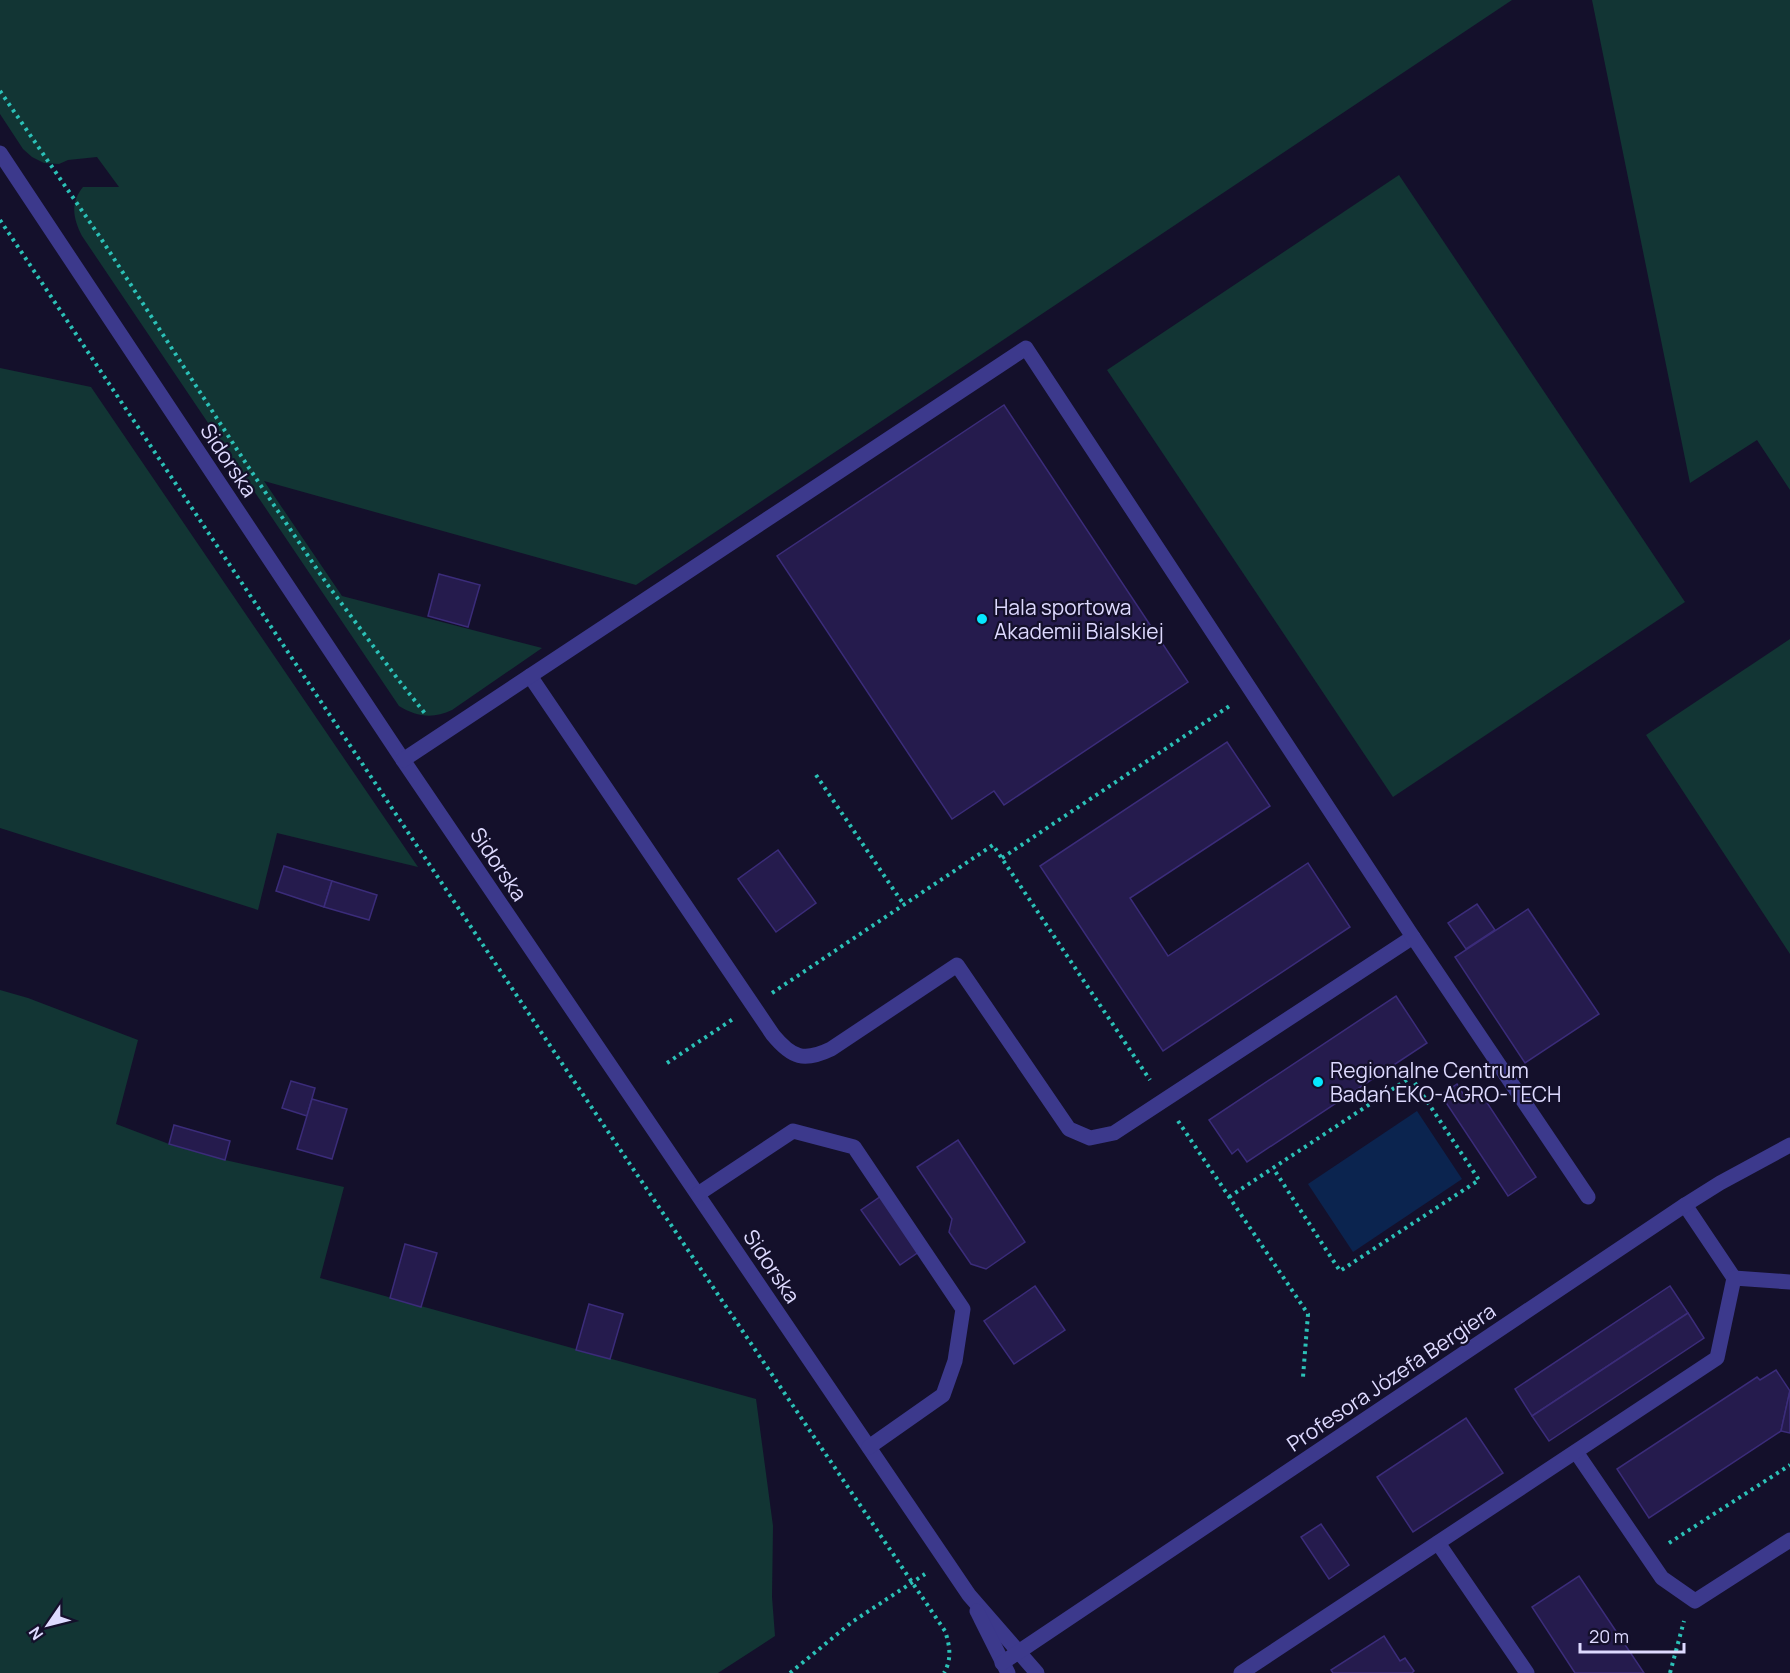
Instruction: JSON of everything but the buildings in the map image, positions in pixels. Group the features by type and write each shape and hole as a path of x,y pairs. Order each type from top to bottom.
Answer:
{"street":[{"name":"Sidorska","path":"0,153 403,760 969,1595 1005,1668"},
{"path":"403,760 1026,348 1413,937 1588,1197"},
{"path":"530,676 773,1035 785,1050 801,1056 817,1056 831,1048 957,965 1069,1129 1090,1138 1114,1133 1413,937"},
{"path":"698,1194 794,1131 854,1147 963,1309 955,1361 943,1395 869,1447"},
{"name":"Profesora Józefa Bergiera","path":"1005,1668 1019,1651 1685,1205 1790,1145"},
{"path":"1241,1673 1717,1358 1734,1278 1685,1205"},
{"path":"1734,1278 1790,1282"},
{"path":"1576,1452 1662,1578 1695,1601 1790,1540"},
{"path":"1438,1543 1527,1673"},
{"name":"Sidorska","path":"969,1595 1035,1672"}],"path":[{"path":"0,90 100,237 247,465 327,584 426,715 445,732"},
{"path":"0,220 553,1050 945,1631 950,1647 950,1664 944,1673"},
{"path":"1002,858 1252,691"},
{"path":"816,775 904,905"},
{"path":"1229,1197 1411,1077 1479,1180 1341,1271 1273,1168"},
{"path":"1164,1100 1308,1314 1302,1377"},
{"path":"1648,1556 1790,1465"},
{"path":"790,1673 852,1622 945,1559"},
{"path":"1670,1673 1684,1619"}],"green space":[{"path":"0,0 1512,0 636,585 264,481 342,596 542,648 452,710 432,716 412,713 399,706 82,236 74,211 76,199 83,187 119,187 97,157 68,160 59,164 44,163 32,157 23,149 0,114"},
{"path":"1592,0 1790,0 1790,490 1757,440 1690,483"},
{"path":"1399,175 1685,602 1393,797 1107,370"},
{"path":"0,368 91,387 418,867 277,833 258,910 0,828"},
{"path":"1790,639 1790,954 1646,735"},
{"path":"0,990 28,998 138,1040 116,1124 169,1144 225,1160 344,1187 320,1278 756,1399 773,1526 772,1597 775,1636 718,1673 0,1673"}],"water":[{"path":"1417,1111 1462,1179 1353,1252 1308,1184"}],"place":[{"name":"Hala sportowa Akademii Bialskiej","path":"982,619"},
{"name":"Regionalne Centrum Badań EKO-AGRO-TECH","path":"1318,1082"}]}
